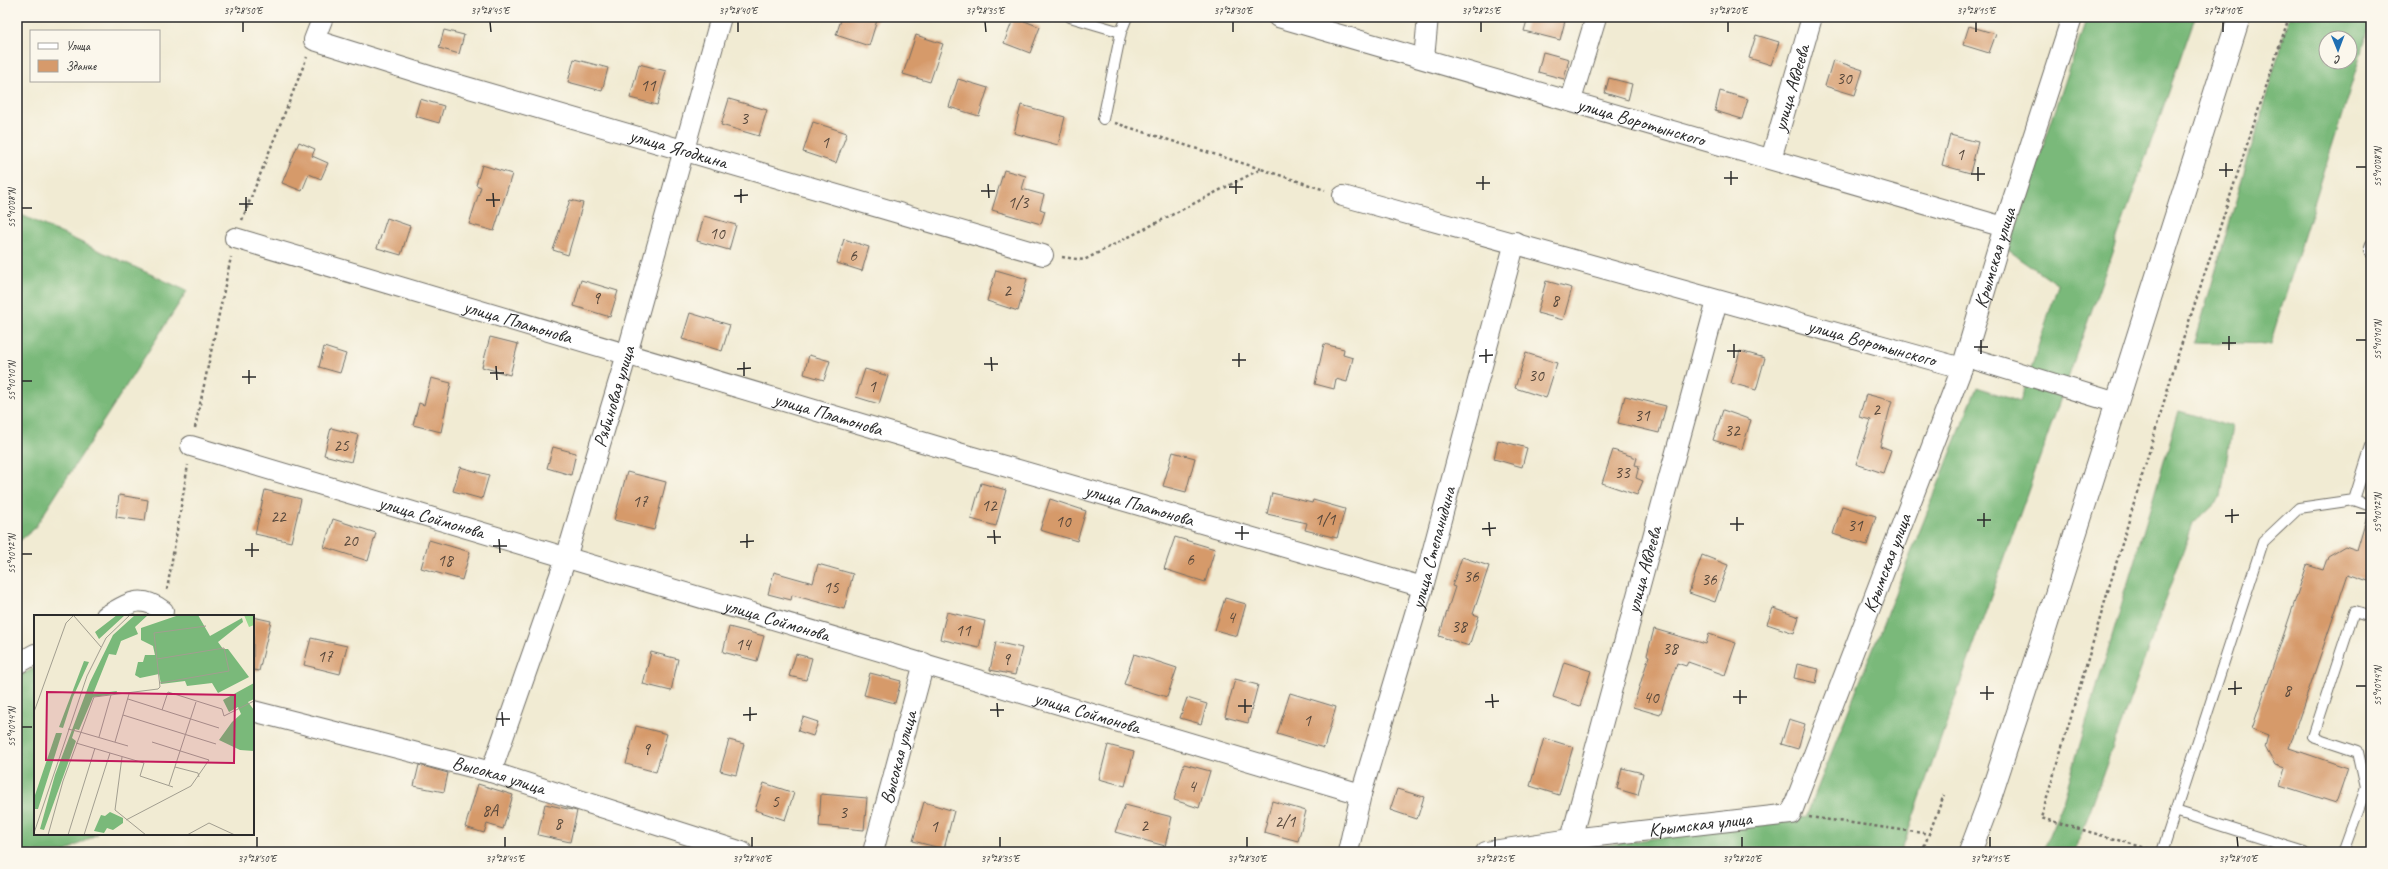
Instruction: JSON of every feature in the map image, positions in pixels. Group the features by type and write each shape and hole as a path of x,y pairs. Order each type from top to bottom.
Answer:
{"main road":[{"path":"1970,852 1997,778 2239,17"}],"street":[{"name":"улица Ягодкина","path":"323,17 314,40 683,151 1043,255"},
{"name":"Рябиновая улица","path":"491,772 566,558 627,354 721,17"},
{"name":"улица Воротынского","path":"1278,17 1571,100 2004,228"},
{"path":"1424,58 1428,17"},
{"path":"1571,100 1596,17"},
{"name":"улица Авдеева","path":"1771,159 1812,17"},
{"name":"Крымская улица","path":"1486,852 1572,839 1791,814 1965,362 2004,228 2072,17"},
{"name":"улица Воротынского","path":"1343,196 1515,242 1717,301 1965,362 2117,403"},
{"name":"улица Платонова","path":"235,238 959,453 1423,587"},
{"name":"улица Степанидина","path":"1348,852 1361,794 1423,587 1515,242"},
{"name":"улица Авдеева","path":"1572,839 1717,301"},
{"name":"улица Соймонова","path":"191,446 1361,794"},
{"path":"108,615 135,600 154,603 163,613"},
{"path":"17,664 34,655"},
{"name":"Высокая улица","path":"873,852 924,663"},
{"name":"Высокая улица","path":"254,712 491,772 742,852"}],"lane":[{"path":"1070,17 1121,32"},
{"path":"1103,119 1121,32 1128,17"},
{"path":"2371,244 2369,250 2371,253"},
{"path":"2354,500 2371,446"},
{"path":"2158,851 2175,811 2263,542 2299,508 2354,500 2371,506"},
{"path":"2343,852 2369,789 2358,752 2313,737 2354,612 2371,617"},
{"path":"2175,811 2305,852"}],"path":[{"path":"2158,851 2041,818 2176,361 2289,17"},
{"path":"1103,119 1343,196"},
{"path":"1043,255 1084,260 1260,170"},
{"path":"163,613 191,446"},
{"path":"1922,852 1944,795"},
{"path":"1791,814 1930,834"}],"green space":[{"path":"2087,17 2195,17 1901,852 1805,852 1806,848 1779,852 1557,852 1806,817 1977,387 2020,402 2058,285 2008,250"},
{"path":"2289,17 2371,17 2371,22 2358,63 2358,30 2318,30 2318,70 2356,70 2270,344 2195,342"},
{"path":"17,213 187,291 34,529 17,543"},
{"path":"2179,411 2232,426 2221,497 2193,524 2075,852 2042,852 2061,808"},
{"path":"34,668 34,835 95,835 65,852 17,852 17,677"}],"building":[{"path":"842,17 878,17 869,46 836,35"},
{"path":"1014,17 1040,27 1030,53 1004,43"},
{"path":"1528,17 1548,17 1565,21 1560,40 1524,31"},
{"path":"1969,26 1996,34 1989,53 1963,45"},
{"path":"444,30 464,35 459,54 439,48"},
{"path":"916,35 943,44 930,82 903,74"},
{"path":"1756,35 1779,42 1771,65 1749,58"},
{"path":"1543,52 1569,59 1564,79 1538,72"},
{"path":"574,59 608,68 602,91 568,82"},
{"path":"1833,60 1863,70 1855,95 1825,86"},
{"path":"639,64 666,71 657,105 630,98"},
{"path":"1609,78 1632,84 1628,100 1605,93"},
{"path":"958,79 988,88 979,116 949,107"},
{"path":"1720,91 1748,99 1742,119 1715,111"},
{"path":"420,99 444,106 439,123 415,116"},
{"path":"729,99 767,110 759,136 721,125"},
{"path":"1021,105 1065,117 1058,145 1014,133"},
{"path":"813,122 847,133 836,163 803,152"},
{"path":"1950,135 1978,142 1970,173 1942,165"},
{"path":"299,142 315,149 312,156 328,163 321,179 309,174 302,191 282,183"},
{"path":"482,165 512,174 494,231 469,224 481,187 476,185"},
{"path":"1004,170 1026,176 1022,189 1044,195 1040,209 1045,211 1041,224 992,210"},
{"path":"570,200 583,203 568,255 553,250"},
{"path":"704,216 736,225 729,250 697,241"},
{"path":"387,218 410,226 401,255 377,248"},
{"path":"844,239 869,247 862,271 837,263"},
{"path":"996,270 1027,279 1018,311 987,301"},
{"path":"581,280 618,291 610,317 574,306"},
{"path":"1546,281 1572,288 1563,320 1537,313"},
{"path":"690,313 730,325 722,351 682,339"},
{"path":"490,337 518,344 510,375 482,367"},
{"path":"1324,344 1344,349 1343,355 1353,358 1347,382 1336,379 1334,389 1315,384"},
{"path":"324,347 346,354 340,373 319,367"},
{"path":"1740,351 1765,358 1756,390 1731,383"},
{"path":"1526,353 1557,363 1546,398 1515,388"},
{"path":"809,355 830,361 824,380 804,374"},
{"path":"865,369 888,376 879,404 856,397"},
{"path":"431,378 451,383 441,432 413,425 419,403 424,405"},
{"path":"1866,394 1892,401 1880,446 1891,450 1883,473 1856,464 1871,420 1859,417"},
{"path":"1625,396 1666,406 1659,433 1618,423"},
{"path":"1723,410 1751,420 1742,449 1713,440"},
{"path":"331,428 358,435 351,462 324,455"},
{"path":"1498,440 1527,448 1522,467 1494,459"},
{"path":"553,447 576,453 571,475 547,468"},
{"path":"1613,450 1637,458 1635,465 1639,466 1636,478 1643,481 1637,495 1602,483"},
{"path":"1173,452 1195,458 1186,492 1163,486"},
{"path":"460,467 489,475 482,499 453,491"},
{"path":"627,472 666,482 654,530 614,520"},
{"path":"981,483 1006,490 996,526 971,519"},
{"path":"265,490 301,499 291,542 255,534"},
{"path":"1272,493 1312,503 1313,500 1345,509 1337,538 1305,530 1307,523 1267,514"},
{"path":"119,495 148,500 145,521 116,517"},
{"path":"1050,499 1086,511 1077,541 1040,530"},
{"path":"1842,506 1876,516 1867,545 1833,534"},
{"path":"2367,516 2371,517 2371,582 2348,574 2289,748 2348,768 2336,803 2280,785 2285,768 2275,765 2265,747 2268,735 2252,729 2307,565 2323,570 2328,556 2345,546 2357,550"},
{"path":"333,519 376,533 368,561 324,547"},
{"path":"1175,537 1215,549 1205,582 1164,569"},
{"path":"429,540 470,552 462,580 421,568"},
{"path":"1702,555 1728,565 1715,602 1689,593"},
{"path":"1462,557 1489,566 1473,614 1479,616 1469,646 1439,636 1455,587 1452,586"},
{"path":"818,564 853,574 844,609 792,595 791,600 768,594 774,572 813,583"},
{"path":"1225,598 1246,604 1237,636 1215,630"},
{"path":"1773,608 1799,617 1794,633 1767,624"},
{"path":"947,612 985,621 979,648 940,639"},
{"path":"254,617 271,621 259,671 254,670"},
{"path":"729,627 764,636 757,661 723,652"},
{"path":"1654,629 1706,644 1709,634 1736,643 1725,675 1688,662 1686,666 1677,663 1660,715 1633,707 1649,656 1647,655"},
{"path":"311,638 347,646 340,674 304,665"},
{"path":"996,642 1022,648 1015,675 990,670"},
{"path":"651,652 678,659 671,691 643,684"},
{"path":"796,654 812,658 806,680 789,676"},
{"path":"1134,654 1177,668 1167,697 1124,684"},
{"path":"1564,662 1591,671 1580,706 1553,697"},
{"path":"1797,664 1819,669 1816,683 1794,678"},
{"path":"870,673 901,681 895,703 864,695"},
{"path":"1235,679 1258,685 1248,723 1225,717"},
{"path":"1290,693 1336,707 1324,748 1277,734"},
{"path":"1187,698 1207,704 1201,724 1180,718"},
{"path":"803,717 818,722 813,736 798,731"},
{"path":"1789,719 1805,724 1798,749 1781,744"},
{"path":"636,726 667,734 656,772 626,764"},
{"path":"1544,738 1573,747 1559,795 1530,786"},
{"path":"729,740 744,744 736,775 720,771"},
{"path":"1108,745 1134,752 1125,786 1099,779"},
{"path":"1184,764 1210,771 1199,808 1174,800"},
{"path":"419,765 448,773 444,792 414,786"},
{"path":"1622,768 1643,773 1638,795 1617,789"},
{"path":"764,783 794,793 785,820 755,810"},
{"path":"478,784 513,795 503,829 487,824 484,833 465,827"},
{"path":"1397,789 1424,797 1417,819 1390,810"},
{"path":"821,794 867,798 864,830 819,826"},
{"path":"1272,801 1306,811 1298,841 1264,832"},
{"path":"924,802 954,811 944,849 913,841"},
{"path":"545,804 577,811 570,842 538,835"},
{"path":"1125,805 1172,817 1165,846 1115,832"}]}
